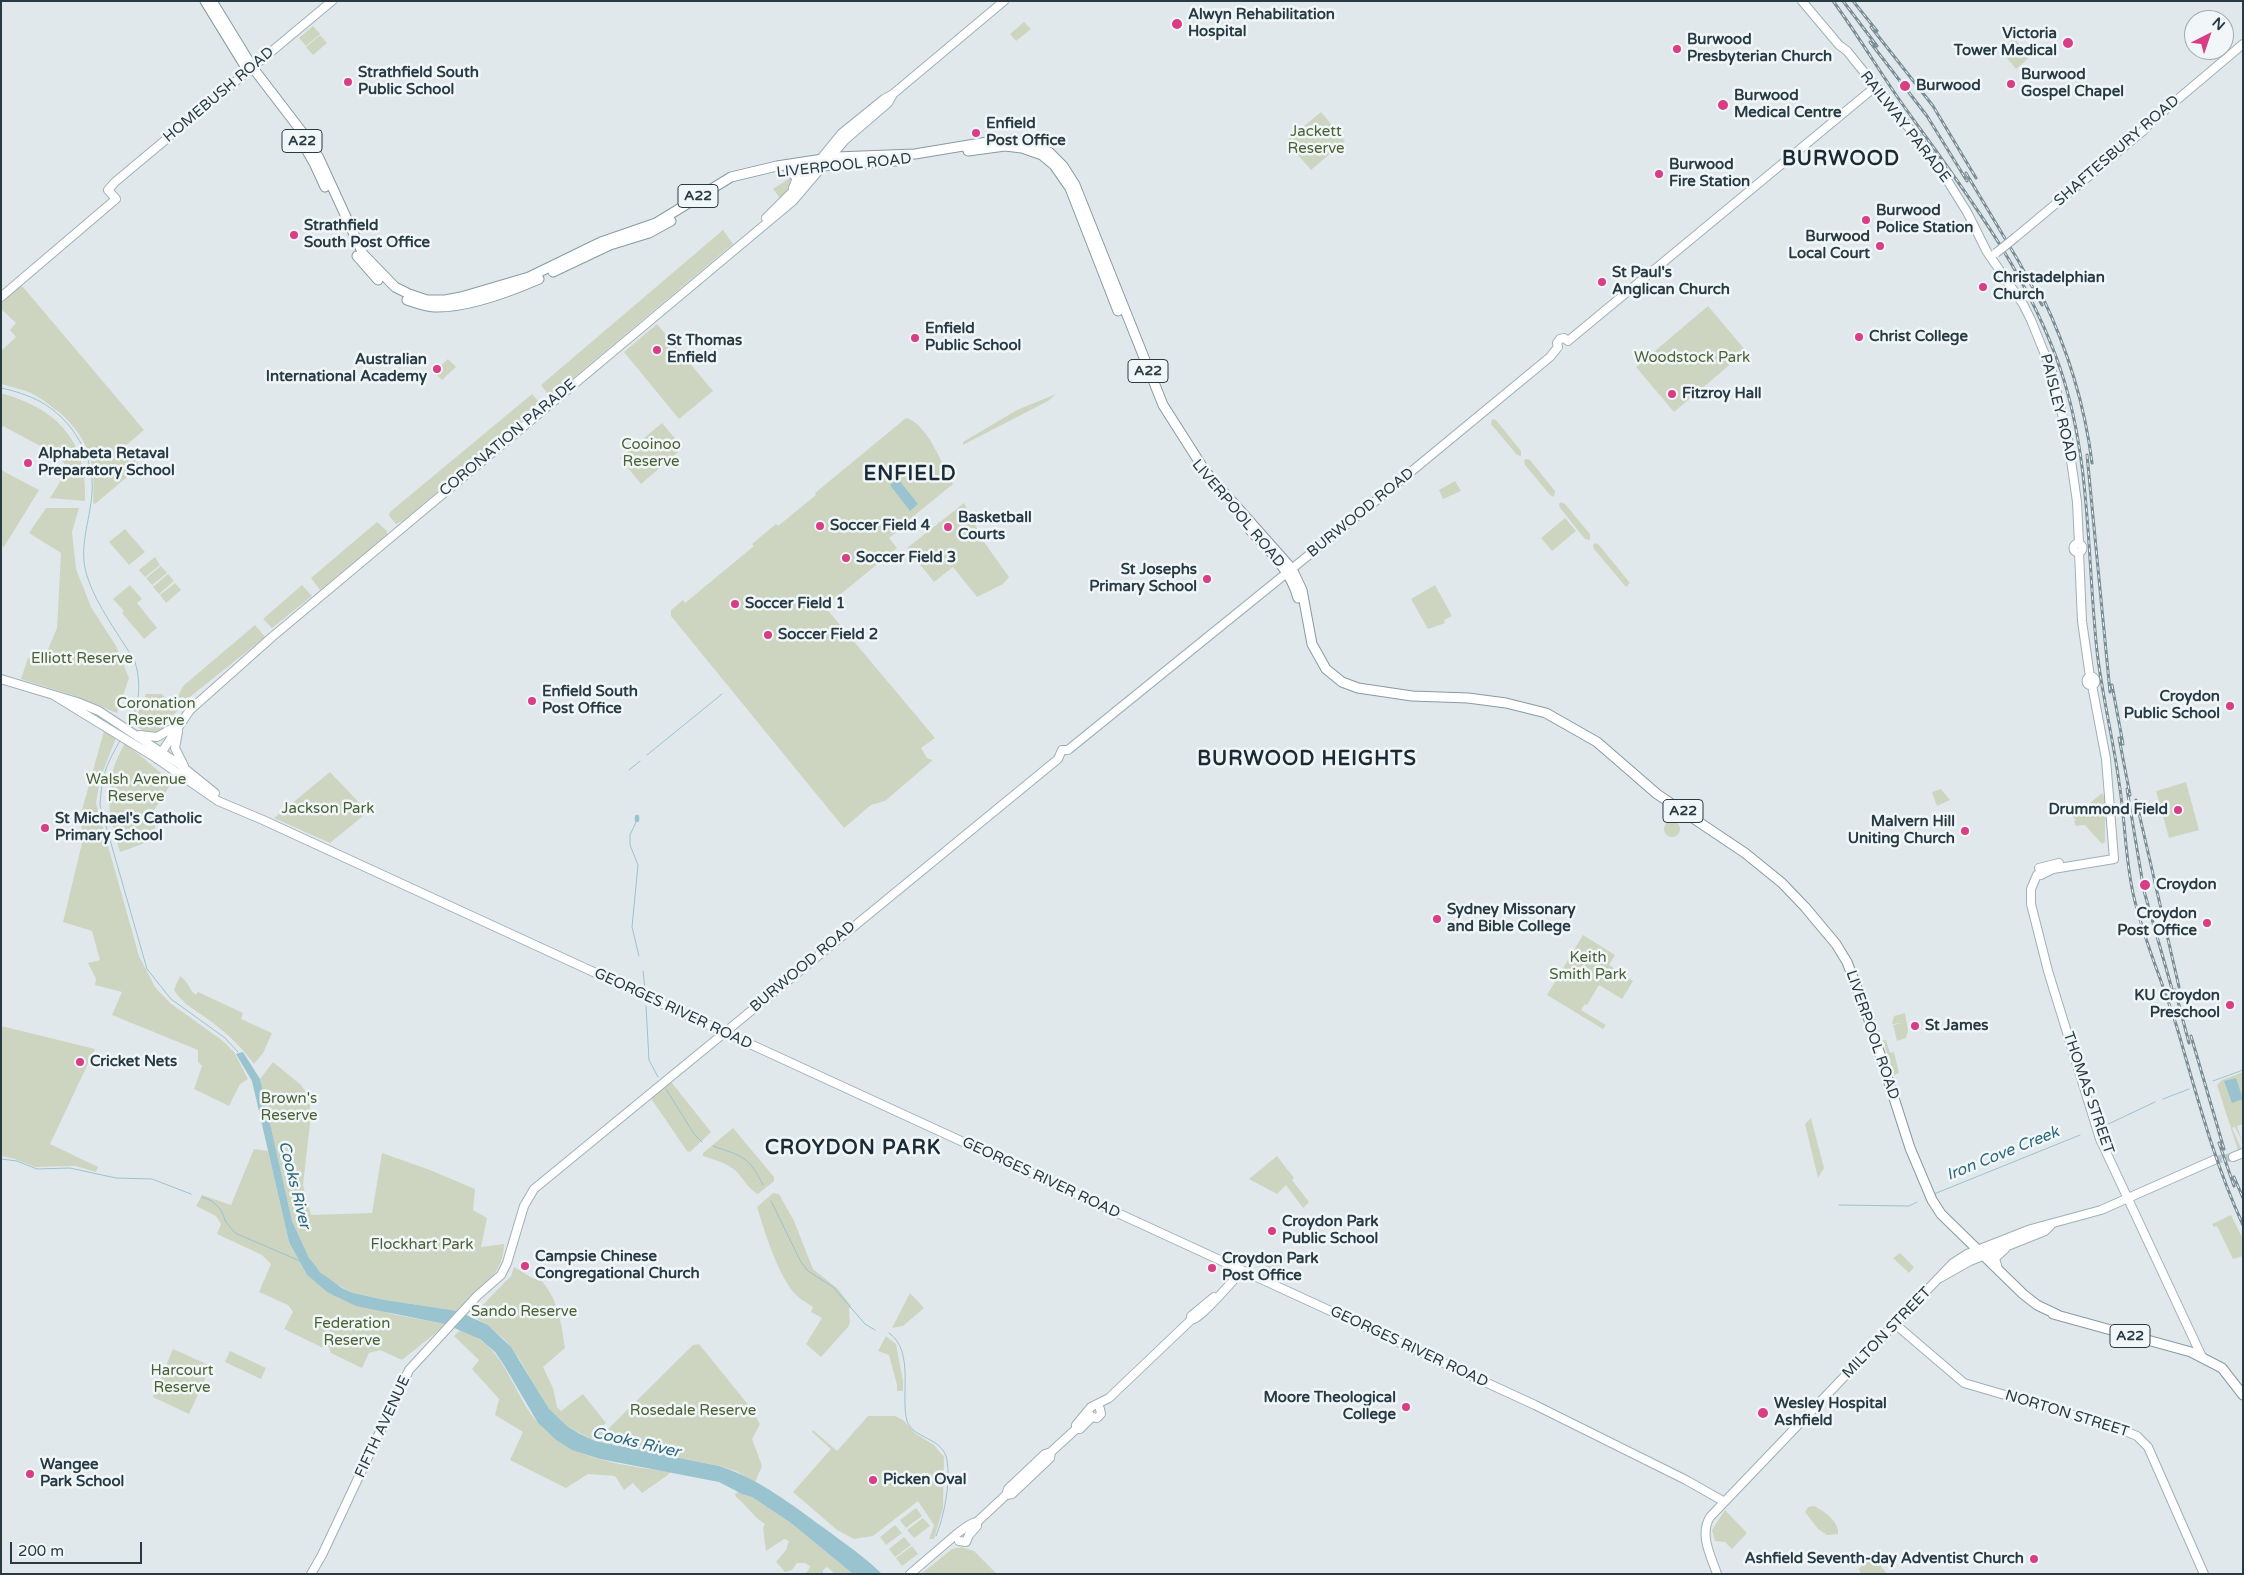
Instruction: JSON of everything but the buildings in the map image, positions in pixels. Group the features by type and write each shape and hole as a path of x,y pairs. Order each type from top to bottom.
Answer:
{"highway":[{"name":"LIVERPOOL ROAD","path":"205,1 250,69 302,141 358,258 379,281 394,293 406,300 429,307 464,304 522,286 583,257 657,229 710,194 731,183 758,175 822,162 904,161 1005,146 1030,150 1050,162 1070,188 1135,354 1165,420 1201,474 1289,571"},
{"name":"LIVERPOOL ROAD","path":"212,1 250,69 302,132 319,158 364,254 395,286 409,294 427,300 445,300 461,297 528,277 601,242 656,223 731,177 753,170 851,157 915,154 1006,140 1036,145 1056,159 1075,186 1144,360 1167,412 1205,471 1289,571 1302,590 1307,620 1316,654 1326,669 1342,682 1358,688 1412,696 1468,698 1514,704 1541,711 1597,742 1657,794 1727,840 1773,875 1805,907 1836,944 1847,962 1865,1010 1911,1153 1936,1206 2029,1304 2048,1314 2058,1315 2189,1351 2222,1368 2243,1395"},
{"name":"LIVERPOOL ROAD","path":"1979,1253 2030,1300 2058,1315"}],"main road":[{"name":"HOMEBUSH ROAD","path":"1,297 116,199 108,190 332,1"},
{"path":"822,162 842,133 884,99 894,94 1004,1"},
{"name":"RAILWAY PARADE","path":"1802,1 1846,51 1918,139 1939,167 1993,255"},
{"name":"RAILWAY PARADE","path":"1809,1 1843,42 1846,51"},
{"name":"SHAFTESBURY ROAD","path":"1993,255 2143,131 2152,121 2243,44"},
{"name":"BURWOOD ROAD","path":"464,1312 502,1276 524,1206 534,1189 1064,753 1481,415 1558,347 1557,342 1560,339 1564,338 1568,341 1875,87"},
{"path":"822,162 888,103 894,94"},
{"path":"845,140 845,151 851,157"},
{"name":"CORONATION PARADE","path":"745,240 822,162"},
{"name":"CORONATION PARADE","path":"156,753 202,698 272,637 793,201 822,162"},
{"path":"788,170 797,178 790,194"},
{"name":"PAISLEY ROAD","path":"1993,255 2023,304 2052,372 2068,439 2077,502 2079,543 2083,547 2079,552 2082,621 2090,677 2095,680 2092,685 2106,759 2110,796 2112,857 2039,872"},
{"name":"CORONATION PARADE","path":"156,753 189,704 256,647 272,637"},
{"path":"1,679 86,706 134,733 156,753"},
{"path":"55,696 128,741 156,753"},
{"path":"179,725 176,748 181,762 189,772"},
{"path":"134,733 157,737 171,729"},
{"name":"GEORGES RIVER ROAD","path":"156,753 189,772 211,790 246,813 1542,1408 1686,1480 1723,1501"},
{"name":"GEORGES RIVER ROAD","path":"156,753 218,801 246,813"},
{"name":"THOMAS STREET","path":"2039,872 2030,892 2031,904 2048,971 2100,1139 2202,1357"},
{"path":"2232,1157 2243,1153"},
{"path":"1979,1253 2031,1228 2053,1224 2101,1210 2214,1160"},
{"path":"1979,1253 2045,1231 2053,1224"},
{"path":"1998,1269 1995,1263 1996,1256 2010,1244"},
{"name":"MILTON STREET","path":"1717,1574 1704,1528 1723,1501 1940,1278 1979,1253"},
{"path":"911,1573 962,1536 973,1522 977,1522 1006,1495 1012,1494 1050,1458 1051,1452 1076,1429 1080,1429 1091,1415 1099,1417 1098,1408 1104,1399 1109,1398 1191,1320 1196,1320 1209,1308 1220,1293 1242,1271"},
{"name":"FIFTH AVENUE","path":"311,1574 322,1555 409,1370 464,1312"},
{"name":"NORTON STREET","path":"1895,1324 1964,1383 2131,1432 2143,1440 2156,1462 2204,1574"},
{"name":"FIFTH AVENUE","path":"316,1574 322,1555"}],"green space":[{"path":"1024,22 1031,29 1016,41 1010,34"},
{"path":"313,26 320,34 306,46 299,38"},
{"path":"320,35 327,43 313,55 306,47"},
{"path":"2014,38 2030,57 2016,69 2000,50"},
{"name":"Jackett Reserve","path":"1321,112 1345,141 1311,170 1286,141"},
{"path":"790,178 794,179 791,186 780,198 773,189"},
{"path":"723,230 733,244 553,395 547,393 541,385"},
{"path":"20,286 23,287 144,430 124,447 140,466 95,504 93,503 92,464 78,433 60,413 38,397 1,384 1,351 16,337 10,330 16,323 1,309 1,302"},
{"name":"Woodstock Park","path":"1708,306 1746,351 1674,412 1636,367"},
{"path":"657,324 713,391 679,419 624,352"},
{"path":"448,359 456,367 442,380 434,372"},
{"path":"1,393 38,408 53,418 65,430 75,444 81,461 85,480 85,501 50,498 68,469 59,456 3,426 1,428"},
{"path":"532,394 539,402 523,417 523,420 403,521 396,524 389,516 390,512"},
{"path":"1056,394 1048,401 963,445 963,442 1017,410"},
{"path":"906,418 921,428 927,436 953,484 889,538 897,548 825,607 935,738 921,748 927,758 933,760 885,801 871,805 844,828 671,616 671,610 683,600 685,603 754,546 752,544 776,524 778,526 816,495 815,493"},
{"path":"1492,419 1496,420 1521,451 1521,456 1517,455 1491,424"},
{"name":"Cooinoo Reserve","path":"662,423 683,448 641,484 620,458"},
{"path":"1524,460 1530,460 1555,491 1554,497 1550,495 1525,465"},
{"path":"1,470 39,490 4,547 1,546"},
{"path":"1455,481 1461,491 1443,499 1439,490"},
{"path":"1561,502 1565,504 1590,534 1590,540 1585,539 1560,508 1559,504"},
{"path":"964,503 984,542 1009,577 1003,584 977,597 953,567 934,582 907,548"},
{"name":"Elliott Reserve","path":"46,508 79,508 72,532 76,569 91,607 116,646 129,678 117,713 72,695 21,679 28,658 43,661 57,628 61,553 29,533"},
{"path":"1565,518 1576,531 1552,551 1541,538"},
{"path":"377,522 387,531 387,535 320,590 311,578"},
{"path":"125,529 145,552 129,565 109,542"},
{"path":"1595,543 1599,545 1630,583 1626,587 1594,549 1593,545"},
{"path":"155,557 160,565 145,577 139,570"},
{"path":"161,566 167,573 152,585 146,578"},
{"path":"168,574 174,581 159,594 153,587"},
{"path":"175,583 181,590 166,603 160,595"},
{"path":"130,585 142,599 137,603 157,628 144,639 113,599"},
{"path":"302,585 312,596 272,628 263,619"},
{"path":"1435,585 1452,616 1444,620 1445,623 1428,629 1411,599"},
{"name":"Coronation Reserve","path":"255,625 265,637 186,700 160,732 149,734 133,724 146,694 162,694 171,704 176,701 183,686"},
{"path":"104,731 116,738 100,779 96,803 139,956 155,987 170,1003 223,1041 234,1052 248,1079 240,1084 229,1106 194,1089 202,1066 198,1062 198,1050 112,1015 122,992 95,985 96,979 88,963 100,960 92,931 63,922 83,839 80,817"},
{"name":"Walsh Avenue Reserve","path":"125,743 172,782 151,815 159,819 148,842 120,852 112,823 109,797 113,771"},
{"name":"Jackson Park","path":"330,772 368,812 330,843 274,818"},
{"name":"Drummond Field","path":"2186,782 2199,830 2169,838 2156,791"},
{"path":"1941,789 1950,800 1937,806 1932,792"},
{"path":"2102,793 2105,798 2105,842 2102,844 2085,825 2076,826 2074,821 2076,820 2070,814 2076,802 2083,809"},
{"path":"1672,821 1680,829 1672,837 1664,829"},
{"name":"Keith Smith Park","path":"1583,935 1615,955 1609,965 1633,981 1622,999 1599,985 1587,1005 1585,1004 1581,1010 1606,1025 1603,1029 1547,995"},
{"path":"180,976 196,995 198,992 243,1013 241,1019 272,1033 263,1053 254,1064 230,1037 178,995 174,990"},
{"path":"1905,1013 1908,1031 1906,1038 1897,1041 1893,1025 1902,1023 1892,1024 1894,1016"},
{"path":"1,1026 95,1049 50,1144 98,1167 96,1172 76,1166 35,1167 1,1156"},
{"path":"1883,1040 1886,1040 1890,1053 1894,1052 1899,1073 1894,1075"},
{"name":"Flockhart Park","path":"273,1062 301,1085 310,1098 310,1124 303,1185 311,1215 372,1213 382,1153 475,1189 473,1210 487,1218 481,1247 504,1244 503,1255 495,1273 488,1282 458,1311 353,1293 331,1281 312,1265 292,1221 260,1079"},
{"path":"2243,1072 2243,1124 2237,1126 2243,1143 2235,1127 2232,1128 2241,1148 2238,1150 2217,1085 2222,1080"},
{"path":"669,1083 672,1083 711,1132 690,1152 687,1151 652,1100 652,1097"},
{"path":"1811,1118 1824,1168 1818,1178 1805,1124"},
{"path":"733,1128 774,1177 774,1181 758,1194 732,1168 703,1156 703,1153"},
{"name":"Federation Reserve","path":"254,1149 268,1151 289,1242 307,1275 327,1292 392,1314 445,1324 443,1327 402,1360 380,1350 369,1353 362,1368 331,1353 329,1347 321,1347 284,1329 293,1312 288,1305 259,1292 271,1264 262,1255 217,1234 221,1224 216,1216 196,1206 202,1195 231,1205"},
{"path":"1277,1156 1309,1202 1303,1208 1286,1185 1277,1194 1249,1179"},
{"path":"773,1193 779,1194 794,1221 813,1269 838,1289 851,1306 849,1309 850,1322 848,1327 821,1357 806,1344 822,1318 811,1312 813,1307 797,1296 784,1278 773,1254 757,1207"},
{"path":"2231,1215 2243,1239 2243,1256 2233,1259 2217,1226 2214,1227 2212,1224"},
{"path":"1281,1252 1287,1260 1272,1274 1265,1266"},
{"path":"1900,1253 1914,1267 1909,1273 1893,1258"},
{"name":"Rosedale Reserve","path":"514,1267 534,1279 538,1277 550,1293 558,1310 565,1348 543,1367 553,1388 557,1407 561,1411 583,1394 606,1423 603,1426 607,1430 693,1345 699,1344 750,1407 760,1424 752,1439 762,1466 755,1482 736,1471 720,1466 595,1441 568,1427 549,1410 520,1360 505,1340 488,1325 472,1316 511,1276"},
{"path":"910,1293 924,1308 903,1326 892,1328"},
{"path":"461,1329 490,1348 500,1360 531,1414 555,1438 569,1447 601,1460 670,1472 668,1475 642,1493 633,1483 624,1490 615,1476 588,1474 566,1488 510,1460 523,1432 495,1415 499,1399 472,1369 479,1360 454,1336"},
{"path":"886,1336 896,1344 903,1391 897,1391 889,1355 878,1351"},
{"name":"Harcourt Reserve","path":"173,1349 211,1366 189,1414 153,1397"},
{"path":"230,1351 266,1368 261,1379 225,1362"},
{"name":"Picken Oval","path":"868,1416 895,1416 903,1420 916,1434 934,1445 944,1457 943,1508 934,1539 929,1539 934,1525 918,1501 873,1536 854,1539 837,1530 793,1492 831,1449 812,1432 813,1430 837,1451"},
{"path":"738,1492 752,1497 791,1523 853,1574 835,1574 827,1567 823,1570 823,1574 804,1574 810,1566 805,1563 797,1563 792,1570 785,1572 776,1562 786,1550 789,1541 784,1539 766,1551 763,1528 765,1524 736,1497 735,1494"},
{"path":"1814,1506 1834,1521 1838,1534 1827,1535 1818,1529 1805,1512 1808,1507"},
{"path":"916,1508 922,1516 906,1528 900,1520"},
{"path":"1725,1510 1747,1533 1732,1549 1725,1542 1715,1541 1712,1530"},
{"path":"923,1518 930,1526 914,1538 907,1530"},
{"path":"895,1525 902,1533 886,1545 880,1537"},
{"path":"904,1537 911,1545 895,1557 889,1549"},
{"path":"912,1546 918,1554 902,1566 896,1558"},
{"path":"961,1547 974,1551 997,1574 921,1574 952,1549"},
{"path":"1871,1560 1880,1565 1887,1574 1861,1574 1859,1569 1864,1561"}],"water":[{"path":"898,479 918,504 910,511 890,485"},
{"name":"Cooks River","path":"243,1052 260,1079 292,1221 309,1258 320,1272 342,1288 353,1293 458,1311 488,1325 511,1347 549,1409 568,1427 595,1441 719,1466 733,1471 761,1485 800,1510 854,1550 882,1574 853,1574 791,1523 752,1497 719,1482 600,1459 572,1450 556,1440 538,1423 504,1365 495,1352 480,1339 445,1324 356,1306 327,1292 307,1275 289,1242 252,1081 236,1054"},
{"path":"2236,1078 2243,1099 2232,1103 2224,1081"}],"waterway":[{"name":"Cooks River","path":"1,388 31,397 52,409 72,429 90,466 92,493 84,545 85,565 96,599 135,662 139,687 135,712 128,727"},
{"path":"647,755 722,694"},
{"name":"Cooks River","path":"121,739 106,770 100,805 147,969 171,999 225,1038 238,1052"},
{"path":"629,770 640,761"},
{"path":"637,820 630,835 630,845 638,865 632,927 639,956"},
{"path":"643,971 645,989"},
{"path":"646,1006 649,1060 658,1077"},
{"name":"Iron Cove Creek","path":"2213,1081 2243,1070"},
{"path":"666,1089 694,1134 702,1142"},
{"name":"Iron Cove Creek","path":"2163,1099 2189,1089"},
{"name":"Iron Cove Creek","path":"2102,1127 2155,1102"},
{"name":"Iron Cove Creek","path":"1934,1194 2080,1135"},
{"path":"713,1146 744,1158 758,1175 763,1185"},
{"path":"1,1159 17,1161 37,1169 70,1168 116,1178 152,1179 191,1194"},
{"path":"202,1197 212,1201 221,1210 226,1222 235,1233 300,1261"},
{"path":"771,1201 801,1262 808,1271 833,1287 865,1324 875,1330"},
{"name":"Iron Cove Creek","path":"1839,1205 1909,1206 1917,1202"},
{"path":"889,1333 897,1341 902,1351 907,1421 915,1431 940,1447 947,1460 946,1499 936,1536"}],"tunnel":[{"path":"2214,1160 2233,1157"}],"railway":[{"path":"1833,1 1992,232 2031,299 2061,371 2071,405 2083,474 2097,651 2119,782 2133,893 2142,928 2178,1031 2215,1153 2243,1225"},
{"path":"1843,1 1877,46"},
{"path":"1853,1 1877,31"},
{"path":"1871,27 1933,106 1976,178"},
{"path":"1870,42 1927,116 1967,181"},
{"path":"1966,173 2019,262 2042,305"},
{"path":"2042,296 2074,378 2085,420 2092,463"},
{"path":"2087,455 2110,692"},
{"path":"2112,685 2123,744"},
{"path":"2119,738 2130,795"},
{"path":"2127,789 2144,891 2174,996"},
{"path":"2136,800 2179,987"},
{"path":"2175,990 2189,1043"},
{"path":"2191,1036 2224,1149"},
{"path":"2219,1143 2234,1186"},
{"path":"2234,1177 2243,1198"}],"place":[{"name":"Alwyn Rehabilitation Hospital","path":"1177,24"},
{"name":"Victoria Tower Medical","path":"2068,43"},
{"name":"Burwood Presbyterian Church","path":"1677,49"},
{"name":"Strathfield South Public School","path":"348,82"},
{"name":"Burwood Gospel Chapel","path":"2011,84"},
{"name":"Burwood","path":"1905,86"},
{"name":"Burwood Medical Centre","path":"1723,105"},
{"name":"Enfield Post Office","path":"976,133"},
{"name":"Burwood Fire Station","path":"1659,174"},
{"name":"Burwood Police Station","path":"1866,220"},
{"name":"Strathfield South Post Office","path":"294,235"},
{"name":"Burwood Local Court","path":"1880,246"},
{"name":"St Paul's Anglican Church","path":"1602,282"},
{"name":"Christadelphian Church","path":"1983,287"},
{"name":"Christ College","path":"1859,337"},
{"name":"Enfield Public School","path":"915,338"},
{"name":"St Thomas Enfield","path":"657,350"},
{"name":"Australian International Academy","path":"437,369"},
{"name":"Fitzroy Hall","path":"1672,394"},
{"name":"Alphabeta Retaval Preparatory School","path":"28,463"},
{"name":"Soccer Field 4","path":"820,526"},
{"name":"Basketball Courts","path":"948,527"},
{"name":"Soccer Field 3","path":"846,558"},
{"name":"St Josephs Primary School","path":"1207,579"},
{"name":"Soccer Field 1","path":"735,604"},
{"name":"Soccer Field 2","path":"768,635"},
{"name":"Enfield South Post Office","path":"532,701"},
{"name":"Croydon Public School","path":"2230,706"},
{"name":"Drummond Field","path":"2178,810"},
{"name":"St Michael's Catholic Primary School","path":"45,828"},
{"name":"Malvern Hill Uniting Church","path":"1965,831"},
{"name":"Croydon","path":"2145,885"},
{"name":"Sydney Missonary and Bible College","path":"1437,919"},
{"name":"Croydon Post Office","path":"2207,923"},
{"name":"KU Croydon Preschool","path":"2230,1005"},
{"name":"St James","path":"1915,1026"},
{"name":"Cricket Nets","path":"80,1062"},
{"name":"Croydon Park Public School","path":"1272,1231"},
{"name":"Campsie Chinese Congregational Church","path":"525,1266"},
{"name":"Croydon Park Post Office","path":"1212,1268"},
{"name":"Moore Theological College","path":"1406,1407"},
{"name":"Wesley Hospital Ashfield","path":"1763,1413"},
{"name":"Wangee Park School","path":"30,1474"},
{"name":"Picken Oval","path":"873,1480"},
{"name":"Ashfield Seventh-day Adventist Church","path":"2034,1559"}],"district":[{"name":"BURWOOD","path":"1841,160"},
{"name":"ENFIELD","path":"910,475"},
{"name":"BURWOOD HEIGHTS","path":"1307,760"},
{"name":"CROYDON PARK","path":"853,1149"}],"park label":[{"name":"Brown's Reserve","path":"289,1108"},
{"name":"Sando Reserve","path":"524,1312"}]}
